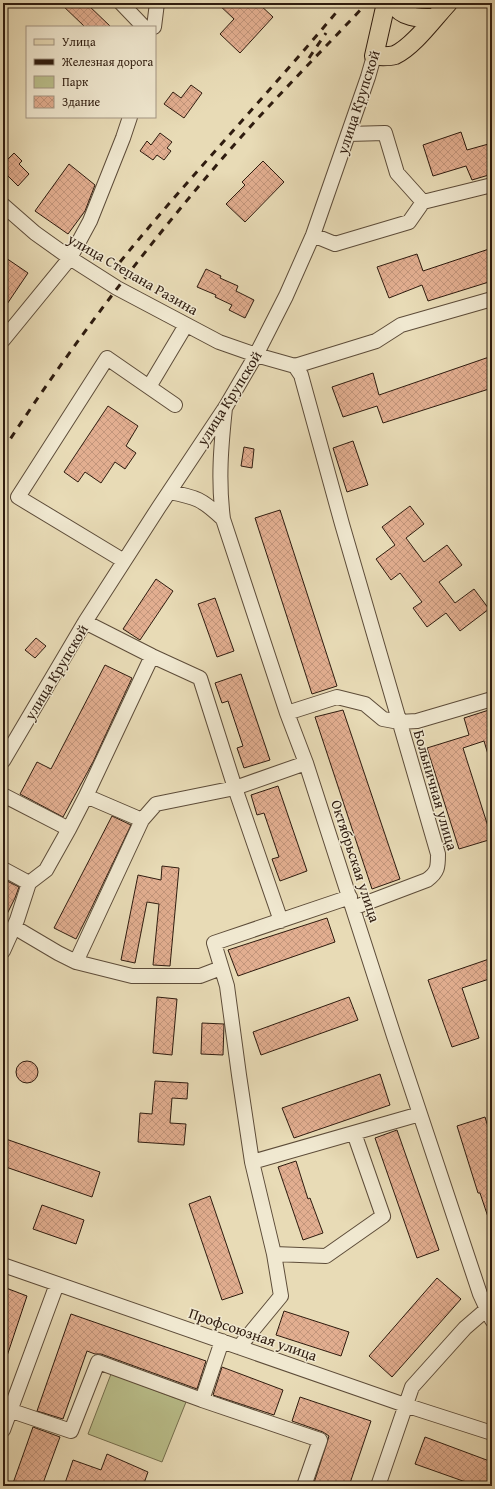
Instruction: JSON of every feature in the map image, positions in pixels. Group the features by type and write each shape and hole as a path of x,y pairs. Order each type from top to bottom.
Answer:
{"main road":[{"name":"улица Крупской","path":"374,56 386,3"},
{"path":"393,3 405,15 417,18 434,18"},
{"path":"374,56 386,57 396,54 413,42 448,3"}],"street":[{"path":"121,3 143,26"},
{"path":"154,26 157,3"},
{"name":"улица Крупской","path":"3,761 85,622 225,408 256,355 286,296 313,235 374,56"},
{"path":"3,340 70,258 90,221 130,118"},
{"path":"348,134 385,133 397,173 423,202"},
{"path":"313,235 335,244 409,222 423,202 492,185"},
{"name":"улица Степана Разина","path":"3,205 35,233 70,258 117,288 219,342 256,355 295,366"},
{"path":"287,713 337,697 365,704 383,719 399,722 301,375 295,366 376,342 401,325 492,300"},
{"path":"149,387 186,325"},
{"path":"124,561 18,497 106,358 175,405"},
{"name":"Октябрьская улица","path":"225,408 220,469 222,518 287,713 306,763 478,1287 490,1312"},
{"path":"169,492 191,496 207,504 222,518"},
{"path":"85,622 152,656 200,678 235,788 281,921"},
{"path":"3,951 14,927 29,883 46,870 69,829 152,656"},
{"name":"Больничная улица","path":"351,903 426,880 434,874 438,865 438,854 399,722 417,722 492,699"},
{"path":"76,962 142,820 156,804 235,788 306,763"},
{"path":"3,796 69,829"},
{"path":"86,796 142,820"},
{"path":"3,869 29,883"},
{"path":"239,1347 281,1296 274,1254 252,1162 238,1075 227,986 214,943 281,921 351,903"},
{"path":"14,927 76,962 132,976 200,976 221,968"},
{"path":"252,1162 420,1114"},
{"path":"274,1254 326,1256 383,1216 354,1133"},
{"name":"Профсоюзная улица","path":"3,1265 405,1405 492,1433"},
{"path":"3,1430 7,1409 57,1284"},
{"path":"378,1486 412,1387 464,1328 490,1312"},
{"path":"202,1400 222,1341"},
{"path":"7,1409 71,1431 98,1362 202,1400 320,1440 304,1486"}],"green space":[{"path":"111,1374 186,1402 162,1462 88,1434"}],"building":[{"path":"60,3 86,3 110,26 84,26"},
{"path":"217,3 258,3 273,17 240,53 220,34 234,19"},
{"path":"191,85 202,93 184,118 164,104 173,92 181,98"},
{"path":"461,132 467,150 492,143 492,174 472,180 466,166 433,176 423,145"},
{"path":"160,133 172,142 167,148 171,151 164,160 157,155 153,160 140,151 147,141 151,145"},
{"path":"14,153 22,161 19,164 29,174 18,186 3,171 3,164"},
{"path":"263,161 284,182 245,222 226,204 245,185 242,182"},
{"path":"69,164 95,185 85,211 68,234 35,211"},
{"path":"492,248 492,281 428,301 422,285 389,298 377,267 417,254 423,271"},
{"path":"3,256 28,273 3,310"},
{"path":"206,269 221,276 220,278 238,286 236,291 254,300 245,318 229,310 232,305 215,297 216,295 197,287"},
{"path":"492,356 492,388 383,423 377,406 343,417 332,387 373,373 379,395"},
{"path":"108,406 138,426 126,446 136,453 125,469 115,462 101,483 85,472 78,482 64,472"},
{"path":"353,441 368,485 347,492 333,448"},
{"path":"244,447 254,449 252,468 241,466"},
{"path":"410,506 424,524 406,538 424,562 447,545 462,565 439,582 455,603 474,589 489,609 460,631 446,613 427,627 413,608 422,602 400,573 391,580 376,559 395,545 382,527"},
{"path":"280,510 337,686 312,694 255,518"},
{"path":"156,579 173,591 140,640 123,629"},
{"path":"215,598 234,651 217,657 198,604"},
{"path":"36,638 46,646 35,658 25,650"},
{"path":"105,665 132,678 93,762 63,817 20,794 37,762 51,769"},
{"path":"241,674 270,760 244,768 237,748 243,746 228,701 222,703 215,683"},
{"path":"492,709 492,760 490,761 484,741 463,748 492,839 459,849 427,748 469,735 464,718"},
{"path":"343,710 400,879 372,889 315,717"},
{"path":"278,786 307,871 280,881 272,859 279,857 264,813 257,815 251,795"},
{"path":"112,816 131,825 76,939 54,928"},
{"path":"162,866 179,868 170,966 153,965 159,904 147,902 135,963 121,960 138,875 161,880"},
{"path":"3,879 19,887 3,922"},
{"path":"327,918 335,942 238,976 228,950"},
{"path":"492,958 492,978 462,988 479,1038 452,1047 428,980"},
{"path":"157,997 177,999 172,1055 153,1053"},
{"path":"349,997 358,1020 261,1055 253,1032"},
{"path":"202,1023 224,1024 223,1055 201,1054"},
{"path":"27,1061 35,1064 38,1072 35,1080 27,1083 19,1080 16,1072 19,1064"},
{"path":"380,1074 390,1105 294,1138 282,1108"},
{"path":"155,1081 188,1083 187,1099 172,1098 170,1123 186,1124 184,1145 138,1142 140,1113 152,1114"},
{"path":"485,1117 492,1140 492,1223 490,1223 480,1193 478,1193 457,1126"},
{"path":"397,1130 439,1250 417,1258 375,1138"},
{"path":"3,1138 100,1172 92,1197 3,1166"},
{"path":"296,1161 308,1199 310,1198 323,1233 303,1240 278,1167"},
{"path":"210,1196 243,1293 222,1300 189,1204"},
{"path":"42,1205 84,1220 76,1244 33,1229"},
{"path":"437,1278 461,1299 392,1377 369,1356"},
{"path":"6,1288 27,1296 5,1362 3,1362 3,1297"},
{"path":"284,1311 349,1332 341,1356 276,1335"},
{"path":"71,1314 206,1361 197,1389 101,1354 95,1354 87,1351 63,1419 37,1411"},
{"path":"222,1367 283,1390 274,1415 213,1395"},
{"path":"300,1397 371,1421 349,1486 313,1486 329,1436 323,1432 292,1421"},
{"path":"33,1427 60,1437 42,1486 12,1486"},
{"path":"425,1437 492,1462 492,1486 477,1486 415,1464"},
{"path":"107,1454 148,1472 143,1486 64,1486 73,1460 101,1470"}],"railway":[{"path":"3,450 80,338 163,230 256,120 367,3"},
{"path":"120,262 340,8"},
{"path":"309,58 326,33"}]}
